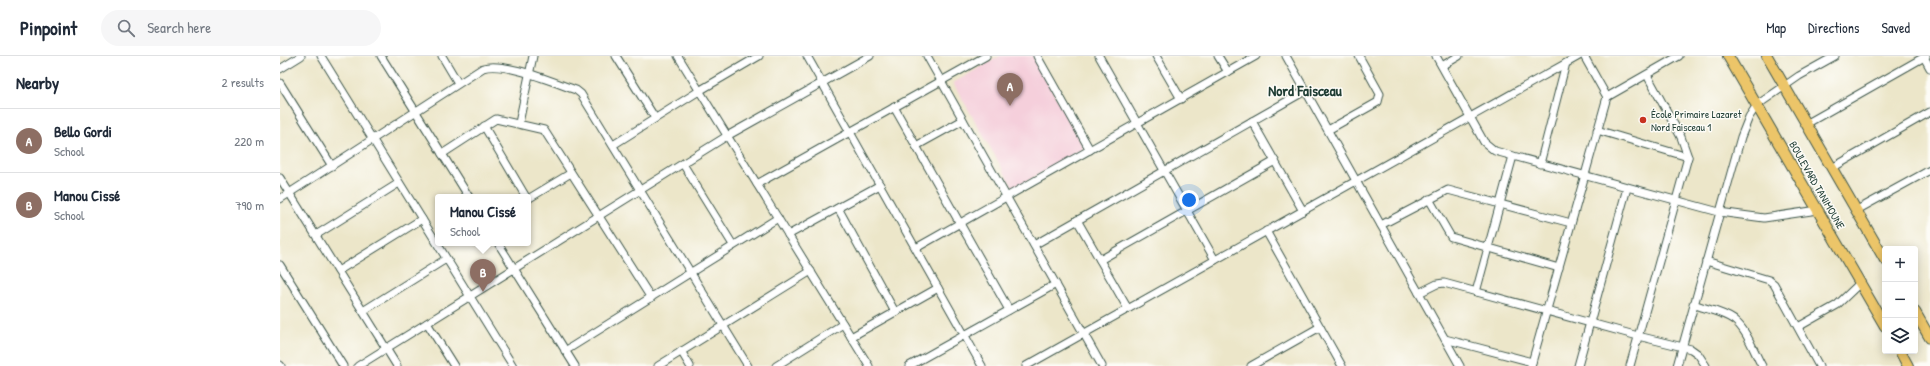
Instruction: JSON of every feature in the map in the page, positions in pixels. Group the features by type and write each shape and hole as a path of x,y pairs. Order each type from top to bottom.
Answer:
{"main road":[{"name":"BOULEVARD TANIMOUNE","path":"1728,56 1882,321"},
{"name":"BOULEVARD TANIMOUNE","path":"1767,56 1882,255"},
{"path":"1918,317 1930,336"},
{"path":"1902,354 1908,366"}],"street":[{"path":"280,69 301,56"},
{"path":"321,56 435,240"},
{"path":"381,56 467,194"},
{"path":"442,56 458,83"},
{"path":"519,123 533,56"},
{"path":"616,56 655,118"},
{"path":"678,56 869,366"},
{"path":"612,145 759,56"},
{"path":"807,56 982,366"},
{"path":"927,56 1102,366"},
{"path":"757,184 986,56"},
{"path":"1037,56 1090,150"},
{"path":"1099,56 1215,260"},
{"path":"1156,56 1181,99"},
{"path":"1218,56 1228,72"},
{"path":"916,248 1256,56"},
{"path":"1286,56 1460,366"},
{"path":"1328,130 1378,102 1380,98 1380,94 1359,56"},
{"path":"1436,56 1470,117 1489,147 1540,164 1719,212 1764,218 1818,210"},
{"path":"1442,66 1460,56"},
{"path":"1026,366 1579,56"},
{"path":"1584,56 1607,98"},
{"path":"1445,339 1532,364 1584,175 1607,98 1679,56"},
{"path":"1677,366 1693,304 1744,126 1757,105 1784,86 1835,56"},
{"path":"358,366 727,136 867,57"},
{"path":"1806,124 1925,57 1930,68"},
{"path":"1540,164 1566,63"},
{"path":"280,199 416,112 458,83 488,66 529,74 579,92 748,366"},
{"path":"1630,366 1688,157 1681,137 1647,75"},
{"path":"280,83 332,166"},
{"path":"1034,245 1305,91"},
{"path":"894,107 1009,310"},
{"path":"1832,168 1930,112"},
{"path":"442,154 496,119 519,123 544,130 651,298"},
{"path":"916,146 963,120"},
{"path":"1252,121 1304,211"},
{"path":"484,126 525,194"},
{"path":"1597,130 1688,157"},
{"path":"1476,292 1513,156"},
{"path":"1100,260 1275,161"},
{"path":"683,164 733,245"},
{"path":"1857,210 1930,171"},
{"path":"531,196 571,173"},
{"path":"280,178 398,366"},
{"path":"316,235 399,183"},
{"path":"788,235 880,185"},
{"path":"1578,366 1627,188"},
{"path":"1381,225 1448,190 1571,223"},
{"path":"1429,199 1451,237 1559,268"},
{"path":"838,208 895,312"},
{"path":"566,351 778,218"},
{"path":"338,271 422,219"},
{"path":"1077,220 1128,309"},
{"path":"1266,231 1342,366"},
{"path":"439,246 513,366"},
{"path":"500,246 575,366"},
{"path":"363,311 446,258"},
{"path":"1706,261 1769,280 1774,284 1819,366"},
{"path":"280,265 342,366"},
{"path":"658,366 811,271"},
{"path":"1419,293 1437,284 1444,283 1691,349 1698,354 1706,366"},
{"path":"1798,327 1837,305 1860,283"},
{"path":"909,366 1056,284"},
{"path":"851,337 938,288"},
{"path":"1693,304 1728,316 1735,321 1742,328 1762,366"},
{"path":"427,323 454,366"},
{"path":"776,366 843,324"},
{"path":"1251,366 1320,327"},
{"path":"681,351 690,366"}],"shaded area":[{"path":"1000,56 1033,56 1085,148 1014,189 953,83"}],"place":[{"name":"Bello Gordi","path":"1010,106"},
{"name":"École Primaire Lazaret Nord Faisceau 1","path":"1643,120"},
{"name":"Manou Cissé","path":"483,292"}],"district":[{"name":"Nord Faisceau","path":"1305,91"}]}
